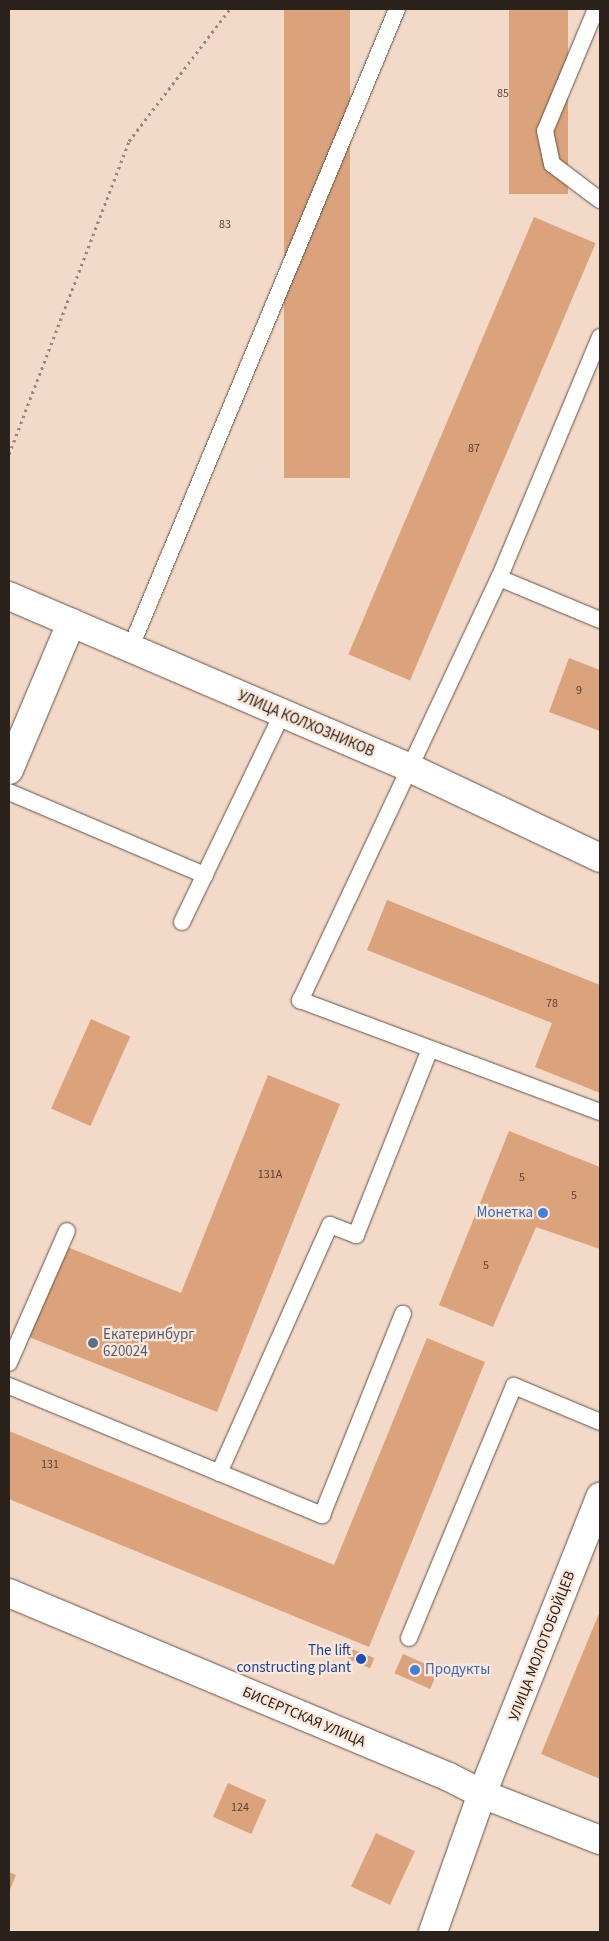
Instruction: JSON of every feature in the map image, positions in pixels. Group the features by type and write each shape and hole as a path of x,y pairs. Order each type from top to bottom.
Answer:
{"street":[{"name":"УЛИЦА КОЛХОЗНИКОВ","path":"9,596 412,769 600,858"},
{"path":"9,770 71,623"},
{"name":"УЛИЦА МОЛОТОБОЙЦЕВ","path":"433,1932 482,1794 600,1497"},
{"name":"БИСЕРТСКАЯ УЛИЦА","path":"9,1594 482,1794 600,1840"}],"lane":[{"path":"130,649 397,9"},
{"path":"596,9 545,131 552,164 600,200"},
{"path":"600,336 499,578 412,769 300,1000 600,1112"},
{"path":"499,578 600,620"},
{"path":"182,922 282,714"},
{"path":"9,792 205,875"},
{"path":"219,1473 330,1225 356,1235 430,1049"},
{"path":"9,1363 67,1231"},
{"path":"9,1386 322,1515 404,1314"},
{"path":"409,1638 514,1386 600,1422"}],"path":[{"path":"9,454 128,141 230,9"}],"building":[{"path":"284,9 350,9 350,478 284,478"},
{"path":"509,9 568,9 568,194 509,194"},
{"path":"534,217 596,243 410,680 348,654"},
{"path":"569,658 600,670 600,731 549,712"},
{"path":"387,900 600,985 600,1093 535,1067 552,1023 367,950"},
{"path":"91,1019 130,1036 90,1126 51,1109"},
{"path":"268,1075 340,1104 217,1412 29,1337 65,1246 181,1293"},
{"path":"509,1131 600,1167 600,1249 536,1227 493,1327 439,1305"},
{"path":"427,1338 485,1362 369,1647 9,1499 9,1431 334,1565"},
{"path":"600,1611 600,1779 541,1754"},
{"path":"352,1649 374,1658 370,1668 348,1659"},
{"path":"403,1654 439,1670 430,1689 394,1673"},
{"path":"228,1783 266,1800 251,1834 213,1817"},
{"path":"376,1833 415,1851 390,1905 351,1886"},
{"path":"9,1872 16,1875 9,1892"}],"place":[{"name":"Монетка","path":"543,1213"},
{"name":"Екатеринбург 620024","path":"93,1343"},
{"name":"The lift constructing plant","path":"361,1659"},
{"name":"Продукты","path":"415,1670"}]}
